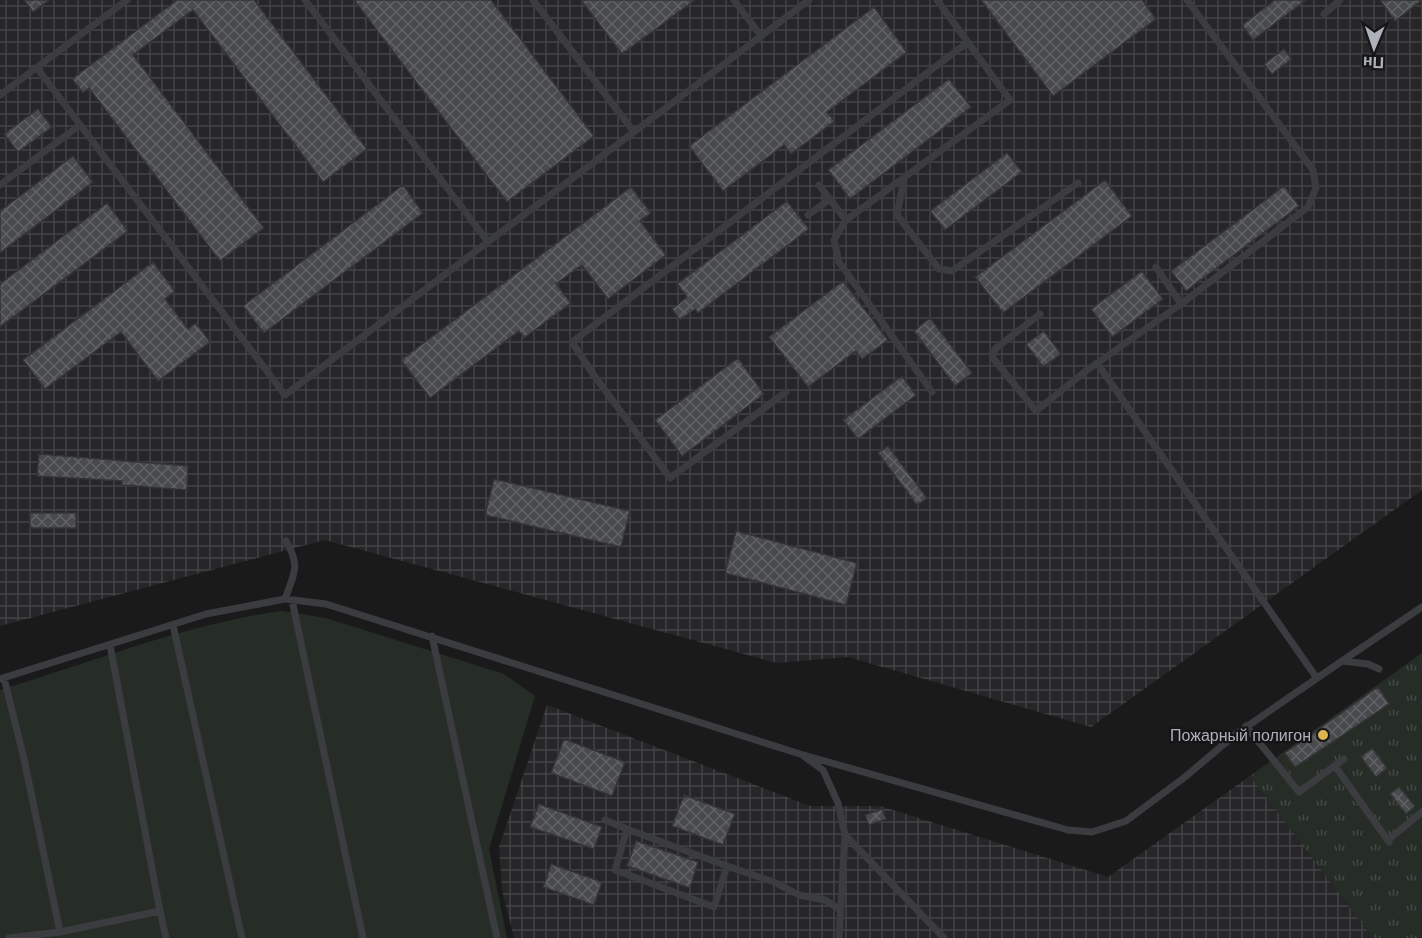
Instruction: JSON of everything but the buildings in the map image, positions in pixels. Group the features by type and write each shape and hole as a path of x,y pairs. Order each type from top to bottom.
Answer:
{"lane":[{"path":"0,95 127,0"},
{"path":"305,0 488,242"},
{"path":"533,0 633,132"},
{"path":"734,0 761,36"},
{"path":"37,68 285,395 809,0"},
{"path":"932,392 839,262 834,240 846,220 1010,100 937,0"},
{"path":"1040,314 995,349 992,357 1036,411 1096,363 1181,304 1308,207 1316,188 1313,170 1187,0"},
{"path":"1324,14 1341,0"},
{"path":"786,392 670,478 572,342 968,42"},
{"path":"0,184 81,125"},
{"path":"904,178 897,215 939,269 952,271 1078,183"},
{"path":"819,184 846,220"},
{"path":"808,215 830,199"},
{"path":"1156,267 1181,304"},
{"path":"1096,363 1316,677"},
{"path":"286,541 296,557 296,572 289,600 363,938"},
{"path":"60,932 24,759 2,678 206,614 289,600 326,604 800,754 1068,830 1092,832 1126,821 1246,726 1422,607"},
{"path":"173,625 242,938"},
{"path":"432,636 497,938"},
{"path":"110,645 166,938"},
{"path":"1342,661 1368,664 1379,669"},
{"path":"1246,726 1299,792 1344,759"},
{"path":"800,754 824,770 838,802 845,836 839,938"},
{"path":"1335,766 1388,841 1422,812"},
{"path":"605,820 774,882 799,895 825,900 839,909"},
{"path":"627,829 615,870 681,895 714,907 727,866"},
{"path":"845,836 944,938"},
{"path":"9,938 60,932 159,910"}],"shaded area":[{"path":"0,0 1422,0 1422,490 1091,727 848,657 777,663 325,540 0,626"},
{"path":"547,705 810,806 880,806 1108,877 1250,776 1373,938 514,938 502,891 499,847"}],"green space":[{"path":"282,611 326,618 504,674 535,696 489,849 507,938 0,938 0,690 175,634"},
{"path":"1422,653 1422,938 1373,938 1250,776"}],"place":[{"name":"Пожарный полигон","path":"1323,735"}]}
